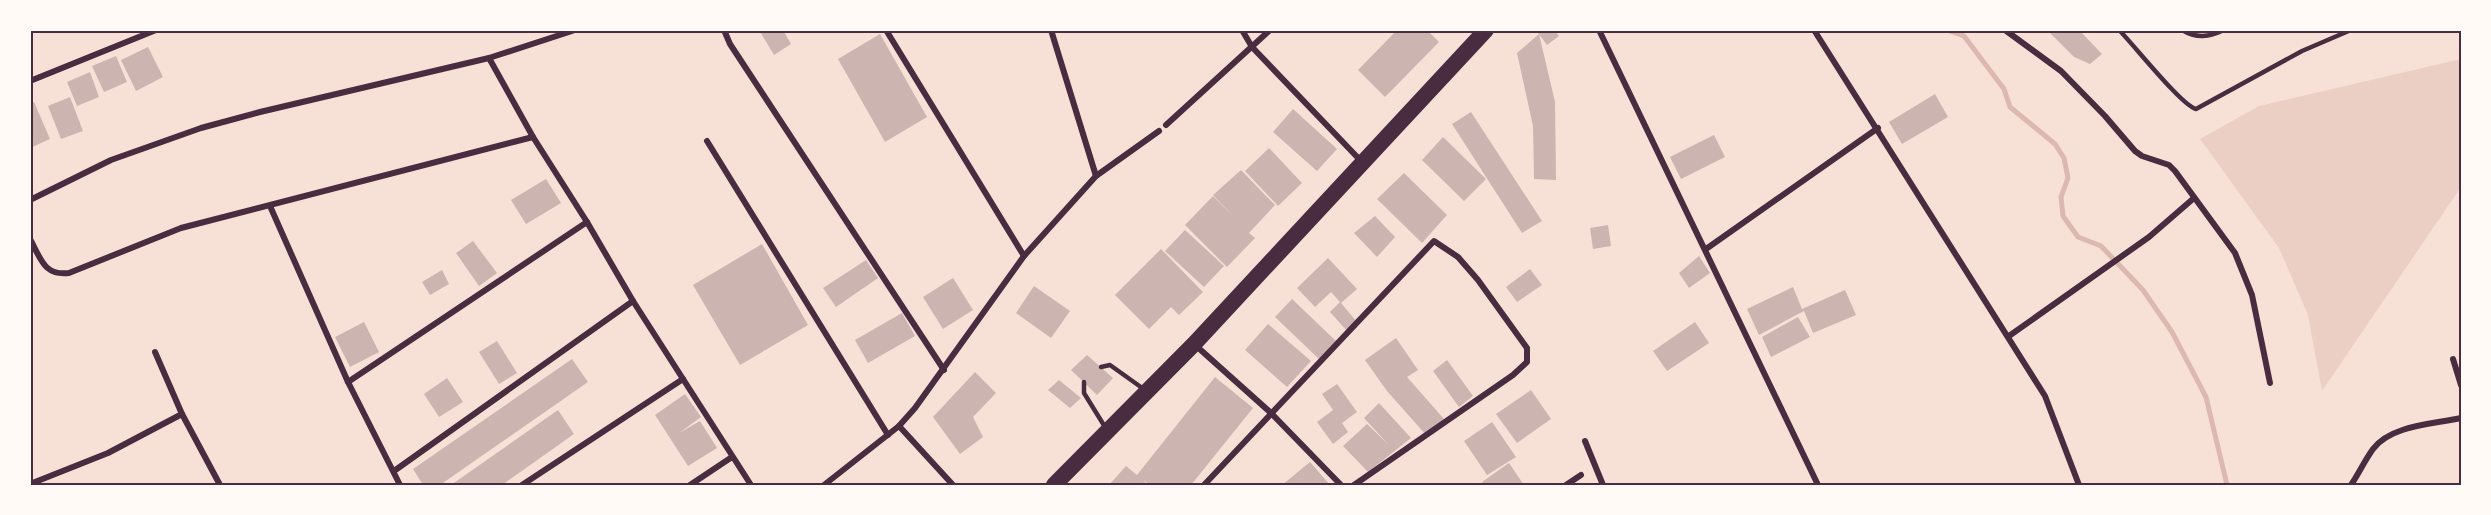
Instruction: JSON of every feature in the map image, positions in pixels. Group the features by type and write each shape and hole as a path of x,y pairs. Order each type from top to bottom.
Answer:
{"highway":[{"path":"1054,485 1194,344 1364,164 1486,30"}],"street":[{"path":"30,81 156,30"},
{"path":"30,200 111,160 201,128 489,58 574,30"},
{"path":"724,30 730,44 944,370"},
{"path":"885,30 1024,256"},
{"path":"1051,30 1096,176"},
{"path":"1242,30 1252,47 1364,164"},
{"path":"1166,125 1270,30"},
{"path":"1599,30 1818,485"},
{"path":"1814,30 1878,128 2045,396 2079,485"},
{"path":"2005,30 2061,71 2106,116 2135,151 2142,156 2169,165 2194,198 2235,253 2252,295 2270,383"},
{"path":"489,58 533,137 587,222 633,301 751,485"},
{"path":"1706,249 1878,128"},
{"path":"824,485 899,426 915,408 1024,256 1096,176 1159,131"},
{"path":"30,239 45,267 57,275 69,273 181,228 533,137"},
{"path":"707,141 888,435"},
{"path":"2009,336 2149,237 2194,198"},
{"path":"270,206 348,382 400,485"},
{"path":"348,382 587,222"},
{"path":"1204,485 1434,241 1458,256 1527,348 1527,362 1513,375 1354,485"},
{"path":"394,471 633,301"},
{"path":"1194,344 1271,413 1341,485"},
{"path":"155,352 182,414 220,485"},
{"path":"2453,359 2461,385"},
{"path":"522,485 683,379"},
{"path":"30,484 108,453 182,414"},
{"path":"2351,485 2374,447 2386,437 2461,418"},
{"path":"899,426 953,485"},
{"path":"1585,441 1603,485"},
{"path":"690,485 732,457"},
{"path":"1566,485 1581,475"}],"lane":[{"path":"2119,30 2159,76 2188,106 2196,110 2302,51 2351,30"},
{"path":"2182,30 2193,37 2212,35 2224,30"},
{"path":"1101,367 1110,365 1148,391"},
{"path":"1084,382 1084,393 1107,432"}],"shaded area":[{"path":"2461,59 2461,187 2322,391 2308,315 2279,248 2200,139 2259,106"}],"building":[{"path":"759,30 783,30 791,44 774,55"},
{"path":"1397,30 1427,30 1439,42 1385,97 1358,70"},
{"path":"1536,30 1555,30 1559,36 1547,45"},
{"path":"2047,30 2079,30 2102,54 2090,64 2074,57"},
{"path":"880,34 927,117 885,142 838,59"},
{"path":"1539,34 1555,102 1556,180 1534,179 1533,126 1517,53"},
{"path":"148,47 163,77 136,91 121,60"},
{"path":"116,56 127,82 104,92 92,66"},
{"path":"90,72 99,97 77,106 67,82"},
{"path":"1935,94 1948,117 1902,144 1889,122"},
{"path":"70,97 83,131 61,139 48,106"},
{"path":"34,102 50,139 30,148 30,103"},
{"path":"1293,109 1337,149 1317,171 1273,132"},
{"path":"1471,112 1542,221 1522,233 1452,124"},
{"path":"1714,135 1725,157 1681,179 1670,157"},
{"path":"1443,137 1486,179 1464,201 1422,160"},
{"path":"1269,148 1302,183 1278,206 1245,171"},
{"path":"1241,170 1275,205 1249,233 1255,238 1227,267 1185,225 1213,196 1234,217 1213,195"},
{"path":"1404,173 1447,215 1422,243 1377,199"},
{"path":"546,179 561,203 526,224 511,200"},
{"path":"1375,216 1395,237 1377,257 1354,233"},
{"path":"1608,225 1611,246 1593,249 1590,228"},
{"path":"1185,230 1224,266 1204,287 1165,251"},
{"path":"473,241 497,273 479,286 456,253"},
{"path":"762,244 808,325 740,365 693,285"},
{"path":"1161,249 1203,292 1179,315 1171,307 1149,329 1115,295"},
{"path":"1699,256 1710,273 1689,288 1679,273"},
{"path":"1328,258 1357,289 1341,303 1357,322 1347,331 1330,312 1340,302 1331,292 1315,307 1297,288"},
{"path":"866,260 878,278 836,307 823,288"},
{"path":"1530,269 1542,285 1517,302 1506,287"},
{"path":"442,270 449,284 430,295 422,282"},
{"path":"953,278 973,310 943,329 923,297"},
{"path":"1034,286 1070,311 1051,338 1016,313"},
{"path":"1793,287 1802,309 1845,290 1856,315 1813,333 1804,311 1759,335 1747,309"},
{"path":"1292,299 1336,341 1319,359 1275,317"},
{"path":"902,313 915,336 868,363 855,340"},
{"path":"1798,317 1810,337 1771,357 1762,337"},
{"path":"364,322 379,352 350,367 335,337"},
{"path":"1695,322 1709,343 1667,371 1653,351"},
{"path":"1268,324 1311,361 1287,387 1245,350"},
{"path":"1396,338 1418,370 1407,377 1444,419 1426,435 1387,391 1365,360"},
{"path":"497,341 517,373 499,384 479,352"},
{"path":"1087,355 1113,378 1097,395 1071,370"},
{"path":"572,359 588,382 440,485 423,485 413,469"},
{"path":"1447,360 1473,396 1459,407 1433,371"},
{"path":"975,372 996,393 973,417 983,437 960,454 933,417"},
{"path":"1215,377 1253,408 1191,485 1150,485 1143,480 1148,485 1109,485 1126,466 1137,475"},
{"path":"447,378 463,402 439,417 424,394"},
{"path":"1059,380 1081,398 1070,408 1048,390"},
{"path":"1337,384 1357,412 1342,423 1348,432 1333,444 1317,422 1333,410 1322,394"},
{"path":"1531,390 1551,419 1517,443 1496,414"},
{"path":"685,394 701,417 679,433 700,421 717,448 688,466 655,415"},
{"path":"1379,403 1411,438 1368,472 1343,446 1367,424 1389,445 1364,418"},
{"path":"558,410 574,434 502,485 451,485"},
{"path":"1492,422 1516,457 1487,475 1464,441"},
{"path":"1310,462 1330,485 1282,485"},
{"path":"1509,463 1524,485 1484,485 1482,482"}],"waterway":[{"path":"1947,30 1964,36 2004,89 2010,107 2055,144 2064,158 2068,178 2061,197 2063,216 2078,237 2101,246 2143,290 2172,332 2206,397 2227,485"}]}
